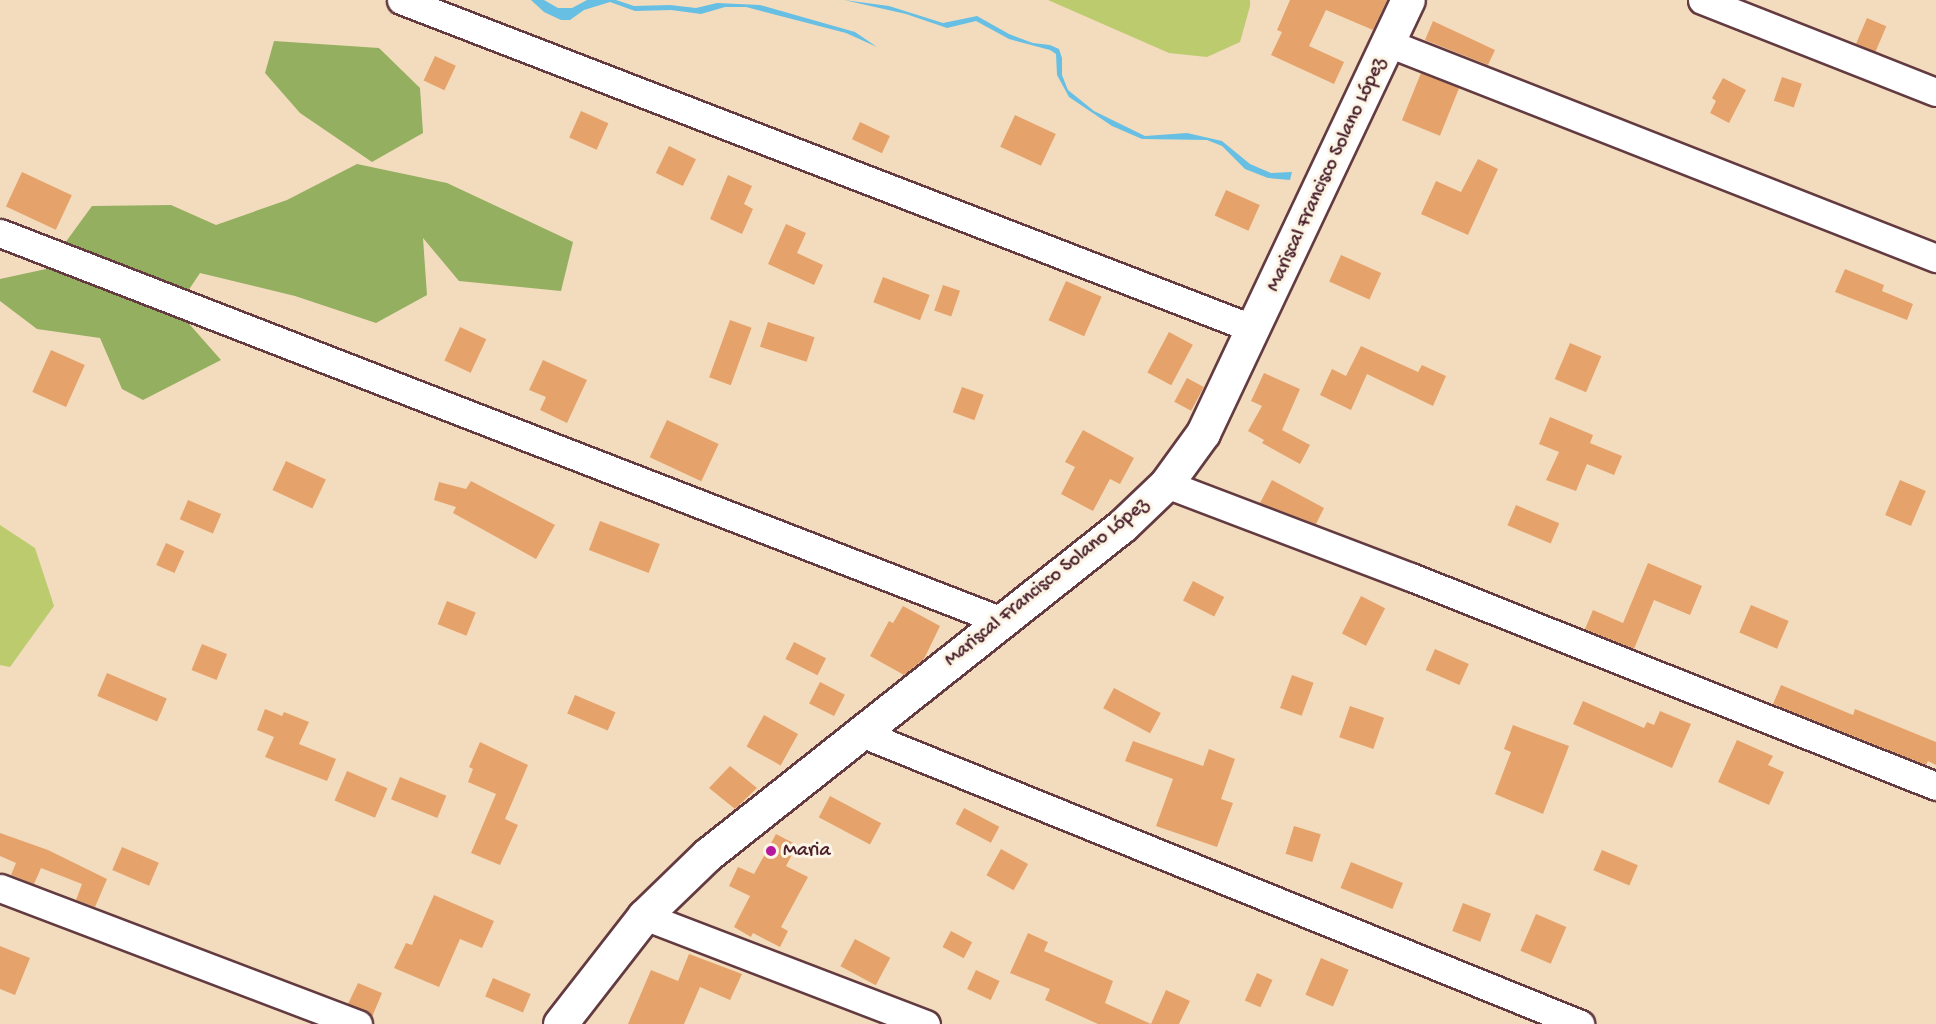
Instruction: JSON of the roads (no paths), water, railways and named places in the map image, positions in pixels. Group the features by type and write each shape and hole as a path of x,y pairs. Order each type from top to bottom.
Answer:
{"main road":[{"name":"Mariscal Francisco Solano López","path":"560,1024 644,916 707,855 1122,526 1166,484 1203,433 1408,0"}],"street":[{"path":"401,0 1254,329"},
{"path":"1702,0 1936,92"},
{"path":"1388,43 1936,258"},
{"path":"0,233 1002,621"},
{"path":"1166,484 1422,582 1936,786"},
{"path":"861,733 1580,1024"},
{"path":"0,888 357,1024"},
{"path":"644,916 926,1024"}],"water":[{"path":"531,0 544,0 558,8 572,8 587,0 616,0 634,6 670,5 696,8 717,3 760,5 855,32 877,47 846,33 746,7 725,7 701,14 671,10 635,11 610,2 584,10 570,20 561,20 544,12"},
{"path":"844,0 889,6 943,23 977,16 1009,34 1033,43 1050,45 1059,49 1062,58 1062,75 1068,90 1094,111 1145,136 1187,133 1222,141 1250,164 1271,173 1292,172 1290,180 1268,178 1245,169 1222,146 1207,140 1142,139 1112,126 1069,97 1057,75 1056,54 1050,50 1009,39 976,21 947,28 906,14"}],"place":[{"name":"Maria","path":"771,851"}]}
